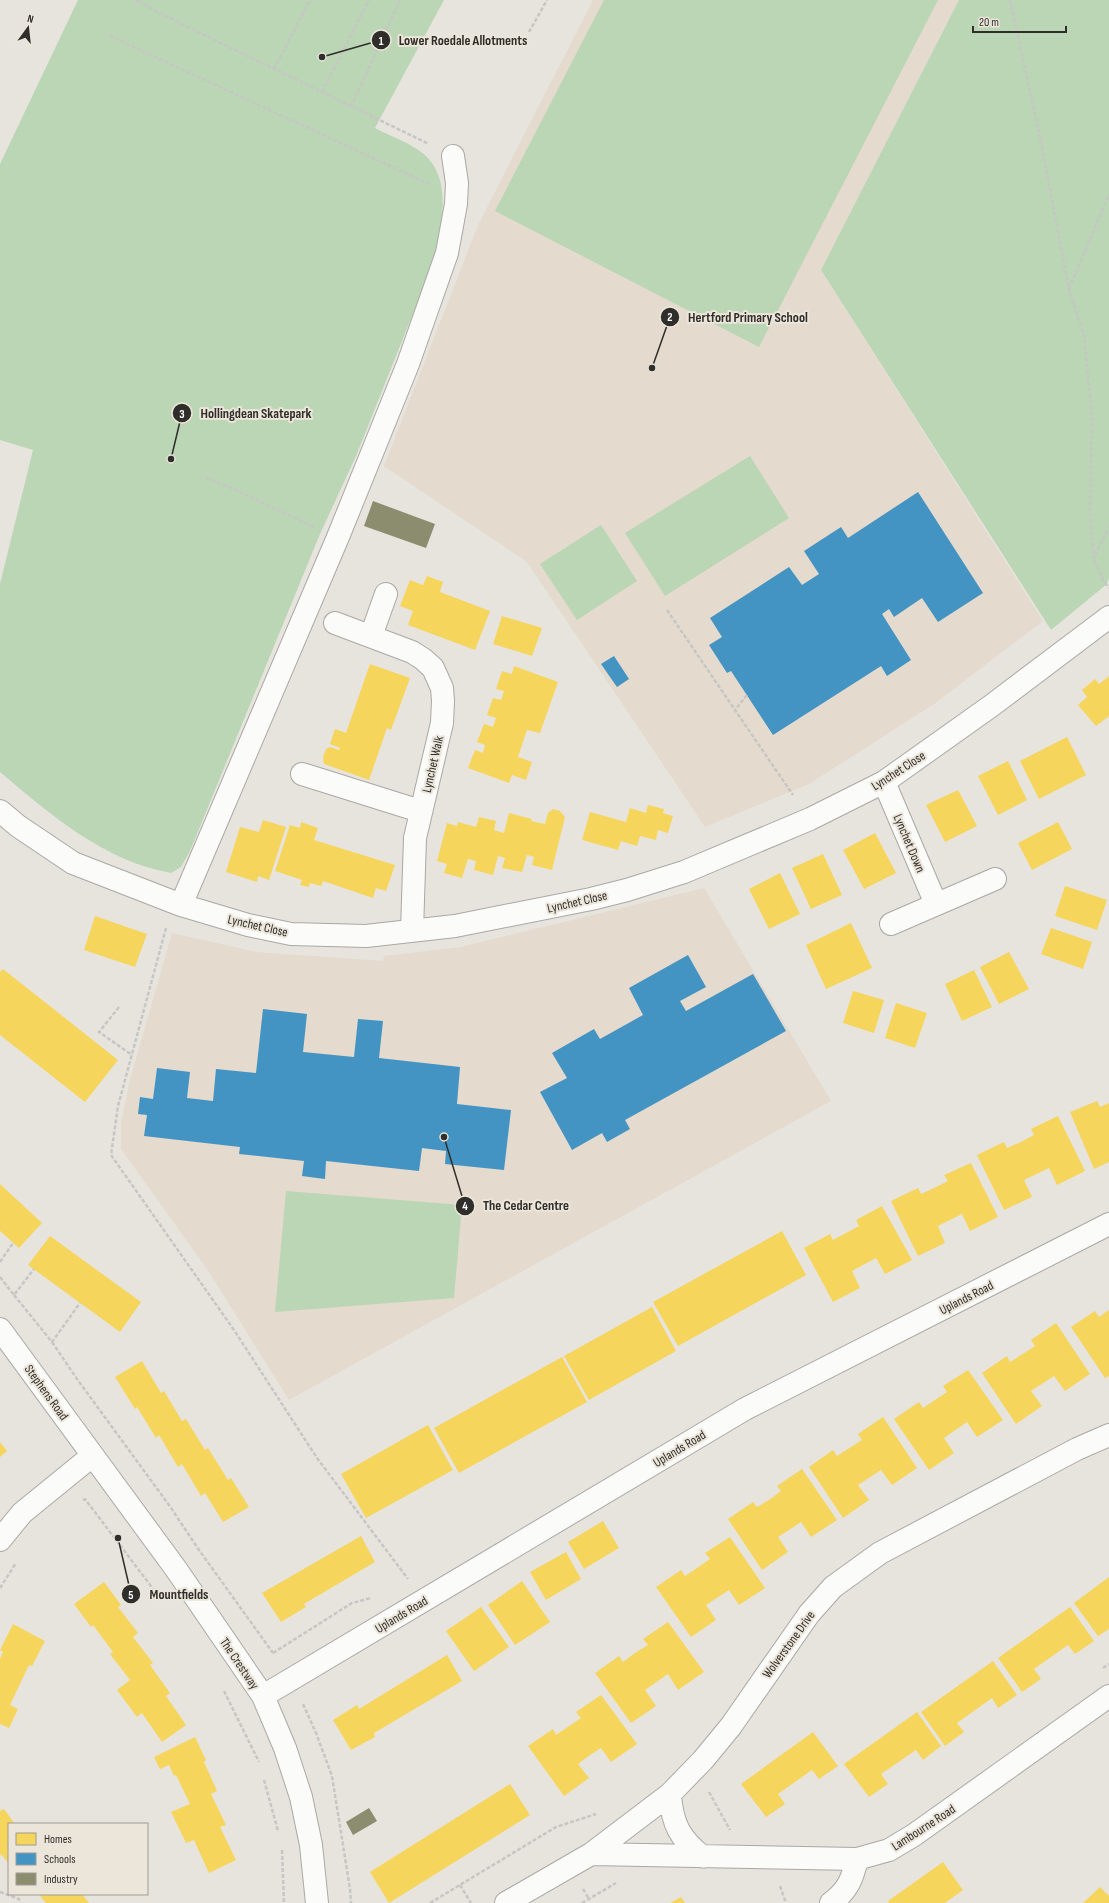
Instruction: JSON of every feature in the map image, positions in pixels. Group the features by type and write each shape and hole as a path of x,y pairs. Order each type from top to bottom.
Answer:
{"street":[{"path":"177,904 338,537 408,364 447,253 454,218 456,190 456,170 452,156"},
{"path":"371,636 386,594"},
{"name":"Lynchet Close","path":"0,811 18,826 73,863 177,904 248,925 291,934 366,936 455,926 520,914 627,890 684,872 810,819 884,782 991,706 1109,617"},
{"name":"Lynchet Walk","path":"335,623 371,636 423,659 433,668 442,688 442,723 420,811 415,838 412,931"},
{"path":"302,774 420,811"},
{"name":"Lynchet Down","path":"884,782 936,904"},
{"path":"890,924 995,879"},
{"name":"Uplands Road","path":"263,1696 745,1409 1109,1224"},
{"name":"Stephens Road","path":"0,1329 92,1456"},
{"name":"Wolverstone Drive","path":"506,1903 591,1854 670,1794 703,1760 731,1726 809,1614 833,1587 880,1553 1077,1449 1109,1435"},
{"path":"0,1540 22,1513 92,1456"},
{"name":"The Crestway","path":"92,1456 176,1569 263,1696 285,1748 300,1797 311,1845 317,1903"},
{"name":"Lambourne Road","path":"591,1854 857,1859 889,1850 914,1835 1109,1696"},
{"path":"670,1794 671,1812 678,1830 688,1844 703,1857"},
{"path":"831,1903 843,1894 853,1877 857,1859"}],"path":[{"path":"135,0 452,156"},
{"path":"139,0 142,4"},
{"path":"274,69 310,0"},
{"path":"322,92 369,0"},
{"path":"351,107 400,0"},
{"path":"529,32 547,0"},
{"path":"1010,0 1039,132 1069,290 1084,336 1092,418 1090,515 1094,556 1102,580 1109,588"},
{"path":"110,36 442,189 456,190"},
{"path":"1069,290 1109,194"},
{"path":"206,478 338,537"},
{"path":"1094,556 1109,527"},
{"path":"667,610 810,819"},
{"path":"735,710 747,695"},
{"path":"177,904 118,1106 112,1155 234,1330 317,1458 409,1581"},
{"path":"119,1007 99,1032 132,1055"},
{"path":"0,1262 13,1243"},
{"path":"14,1295 34,1269"},
{"path":"0,1277 52,1342 261,1635 291,1680"},
{"path":"52,1342 80,1303"},
{"path":"79,1502 85,1498 161,1600"},
{"path":"0,1588 18,1561"},
{"path":"1103,1668 1109,1664"},
{"path":"221,1686 261,1766"},
{"path":"263,1774 280,1838"},
{"path":"707,1787 732,1834 725,1834"},
{"path":"282,1845 284,1903"},
{"path":"779,1883 786,1903"},
{"path":"460,1885 471,1903"},
{"path":"8,1895 19,1899 20,1903"}],"shaded area":[{"path":"593,0 959,0 821,270 1043,621 934,704 809,784 705,827 527,562 384,466 478,225"},
{"path":"704,888 831,1101 289,1400 209,1272 121,1149 121,1124 129,1083 172,933 256,952 383,961 384,956 461,947"}],"green space":[{"path":"78,0 444,0 375,128 416,148 432,164 439,178 442,194 440,229 437,246 428,276 356,456 320,534 190,851 181,867 171,873 147,867 123,858 101,847 59,820 0,772 0,584 33,450 0,440 0,164"},
{"path":"604,0 938,0 759,347 495,211"},
{"path":"959,0 1109,0 1109,578 1107,584 1051,630 821,270"},
{"path":"750,456 789,518 665,596 625,533"},
{"path":"601,525 637,581 577,620 540,564"},
{"path":"286,1191 462,1205 454,1298 275,1312"}],"building: Homes":[{"path":"427,576 443,582 440,592 490,611 475,650 408,625 413,611 400,606 410,580 423,585"},
{"path":"502,616 542,628 532,656 493,644"},
{"path":"370,664 410,678 391,730 387,728 369,780 324,764 323,757 326,749 330,747 339,750 340,748 330,744 335,729 346,733"},
{"path":"514,666 558,682 540,733 527,730 518,757 532,762 526,780 512,775 509,783 468,768 475,750 483,753 485,745 477,742 484,724 493,727 496,718 487,715 493,698 501,700 504,691 496,689 502,671 512,674"},
{"path":"1109,676 1109,716 1096,726 1078,705 1087,697 1082,690 1095,679 1099,684"},
{"path":"1067,737 1086,775 1039,799 1020,761"},
{"path":"1008,761 1027,800 998,815 978,776"},
{"path":"958,790 977,826 945,842 926,805"},
{"path":"648,805 664,809 663,813 673,816 668,833 658,830 656,840 640,836 637,846 621,841 618,850 582,840 590,812 626,822 630,808 646,813"},
{"path":"553,809 560,811 565,817 552,870 532,865 534,857 527,855 522,872 502,868 505,858 498,856 493,875 474,870 476,861 468,859 462,878 444,873 447,864 437,861 447,823 457,826 458,822 476,827 479,817 496,821 494,830 504,833 509,813 532,819 531,821 545,824 548,813"},
{"path":"263,820 286,827 269,880 258,876 257,882 226,872 240,827 259,832"},
{"path":"301,822 318,828 314,840 395,865 386,891 376,888 373,898 323,881 321,886 310,883 309,887 300,885 302,880 275,871 290,825 300,828"},
{"path":"1058,822 1072,849 1032,870 1018,843"},
{"path":"875,833 896,873 864,889 843,850"},
{"path":"823,854 842,895 811,909 792,868"},
{"path":"780,873 800,914 769,929 749,889"},
{"path":"1065,886 1107,900 1097,930 1055,916"},
{"path":"95,916 147,934 135,967 84,950"},
{"path":"851,923 872,968 826,989 806,945"},
{"path":"1051,928 1092,942 1083,969 1041,954"},
{"path":"1009,952 1029,989 999,1004 980,967"},
{"path":"3,969 118,1060 85,1102 0,1035 0,972"},
{"path":"974,970 992,1007 962,1021 945,984"},
{"path":"853,991 884,1000 874,1033 843,1023"},
{"path":"896,1003 927,1013 915,1048 885,1038"},
{"path":"1097,1101 1100,1107 1109,1103 1109,1162 1094,1169 1070,1112"},
{"path":"1058,1116 1085,1171 1057,1185 1049,1168 1024,1180 1032,1197 1004,1210 977,1155 1004,1142 1007,1148 1021,1142 1034,1135 1031,1129"},
{"path":"971,1163 998,1217 970,1231 962,1214 938,1226 945,1243 918,1256 891,1201 918,1188 921,1194 934,1188 948,1181 944,1175"},
{"path":"0,1184 42,1223 19,1248 0,1231"},
{"path":"882,1206 912,1260 885,1274 876,1258 852,1271 860,1288 833,1302 804,1248 830,1234 833,1240 859,1226 856,1220"},
{"path":"782,1231 806,1275 678,1346 653,1302"},
{"path":"50,1236 141,1302 120,1332 28,1265"},
{"path":"652,1307 676,1351 589,1400 564,1356"},
{"path":"1109,1310 1109,1376 1105,1378 1071,1327 1095,1311 1099,1317"},
{"path":"1056,1323 1090,1374 1065,1391 1054,1376 1031,1391 1042,1406 1016,1424 982,1373 1007,1356 1010,1362 1035,1346 1031,1340"},
{"path":"562,1357 587,1402 459,1473 434,1428"},
{"path":"142,1361 161,1393 164,1391 182,1421 186,1419 205,1450 208,1448 228,1480 231,1478 249,1507 223,1522 205,1493 201,1496 182,1464 178,1467 159,1435 156,1438 137,1407 135,1409 115,1377"},
{"path":"968,1370 1003,1420 977,1437 967,1422 944,1438 954,1453 929,1470 894,1419 919,1402 923,1408 947,1392 943,1386"},
{"path":"883,1417 917,1468 892,1485 881,1470 858,1485 869,1500 843,1518 809,1467 833,1450 837,1456 862,1440 858,1434"},
{"path":"428,1425 453,1470 366,1518 341,1474"},
{"path":"0,1442 7,1451 0,1457"},
{"path":"802,1469 837,1520 811,1537 801,1522 778,1537 788,1552 762,1570 728,1519 753,1502 757,1507 769,1500 781,1491 777,1486"},
{"path":"603,1521 619,1548 584,1569 568,1542"},
{"path":"361,1536 375,1562 304,1604 306,1607 281,1622 262,1593"},
{"path":"730,1537 765,1588 739,1605 729,1590 706,1605 716,1620 691,1637 656,1587 681,1570 685,1576 697,1568 710,1559 705,1553"},
{"path":"566,1552 581,1579 546,1600 530,1572"},
{"path":"1109,1577 1109,1629 1098,1636 1074,1603"},
{"path":"522,1581 550,1622 515,1645 488,1605"},
{"path":"104,1582 121,1605 118,1607 138,1633 133,1637 153,1663 150,1665 170,1693 166,1696 186,1725 162,1742 142,1713 137,1717 117,1690 130,1680 110,1654 113,1652 93,1625 91,1627 74,1604"},
{"path":"481,1607 509,1647 474,1671 446,1631"},
{"path":"1070,1607 1094,1641 1075,1654 1068,1645 1034,1669 1041,1679 1022,1692 998,1658"},
{"path":"668,1622 704,1672 678,1690 668,1674 645,1690 656,1706 631,1723 595,1673 619,1656 623,1662 648,1645 643,1639"},
{"path":"13,1624 45,1641 32,1666 29,1665 10,1705 18,1709 9,1728 0,1724 0,1659 3,1652 0,1650"},
{"path":"447,1655 462,1681 374,1733 375,1737 351,1750 333,1720 357,1705 359,1709"},
{"path":"993,1661 1017,1695 998,1708 992,1698 957,1723 964,1732 945,1746 921,1712"},
{"path":"601,1695 637,1744 611,1762 601,1748 590,1755 578,1764 589,1778 564,1796 528,1746 553,1729 556,1735 581,1718 576,1712"},
{"path":"917,1712 941,1746 923,1760 916,1750 881,1774 888,1784 869,1797 844,1764"},
{"path":"813,1732 838,1766 819,1779 812,1770 778,1794 785,1804 766,1817 741,1784"},
{"path":"195,1737 206,1760 204,1762 217,1791 211,1794 226,1825 220,1827 236,1860 209,1873 194,1840 186,1843 171,1812 190,1804 176,1775 174,1776 169,1765 160,1769 154,1757"},
{"path":"510,1784 530,1815 389,1903 370,1872"},
{"path":"4,1809 14,1823 8,1823 8,1863 1,1854 0,1856 0,1811"},
{"path":"943,1862 963,1890 945,1903 889,1903 888,1901"},
{"path":"1100,1887 1109,1896 1109,1903 1083,1903"},
{"path":"40,1895 83,1895 89,1903 46,1903"},
{"path":"681,1897 685,1903 670,1903"}],"building: Schools":[{"path":"918,492 983,593 938,622 922,598 894,617 889,609 882,614 911,660 887,676 881,666 773,735 731,671 727,673 709,645 722,637 710,618 789,567 802,585 819,574 804,551 841,527 848,538"},
{"path":"614,656 629,679 617,687 601,664"},
{"path":"688,955 706,987 680,1001 686,1011 753,974 786,1031 625,1120 630,1129 607,1142 602,1133 572,1150 540,1092 567,1078 552,1053 594,1029 600,1039 643,1015 629,988"},
{"path":"263,1009 307,1014 303,1052 354,1057 358,1019 383,1021 379,1058 460,1067 457,1104 511,1110 504,1170 445,1164 446,1151 422,1148 419,1171 326,1161 325,1179 302,1176 304,1161 239,1154 240,1147 144,1136 147,1115 138,1114 140,1097 153,1099 157,1068 190,1072 187,1098 213,1101 216,1069 256,1073"}],"building: Industry":[{"path":"373,501 435,524 426,548 364,526"},
{"path":"369,1808 377,1821 353,1835 346,1822"}],"place":[{"name":"Lower Roedale Allotments","path":"322,57"},
{"name":"Hertford Primary School","path":"652,368"},
{"name":"Hollingdean Skatepark","path":"171,459"},
{"name":"The Cedar Centre","path":"444,1137"},
{"name":"Mountfields","path":"118,1538"}]}
